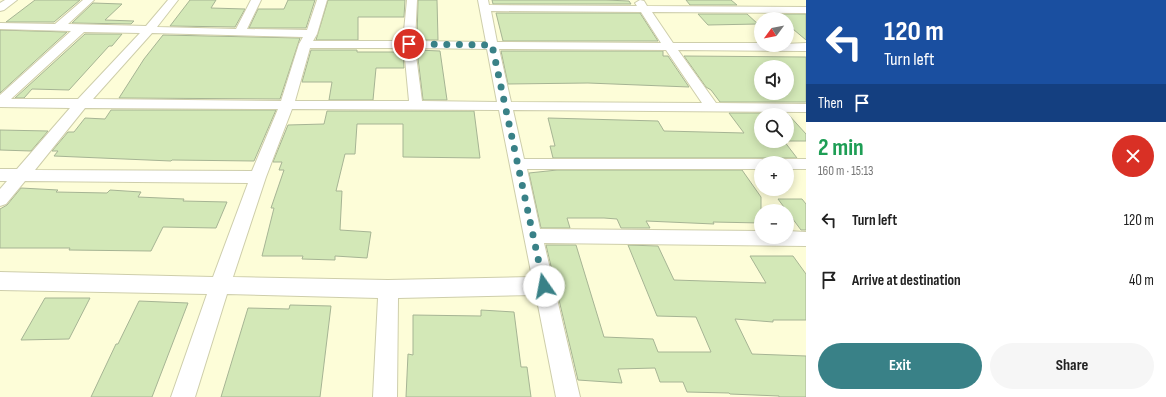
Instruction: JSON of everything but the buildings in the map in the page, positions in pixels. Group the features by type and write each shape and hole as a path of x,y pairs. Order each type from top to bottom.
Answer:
{"street":[{"path":"0,8 12,0"},
{"path":"57,28 89,0"},
{"path":"0,200 23,175 82,104 149,30 173,0"},
{"path":"240,32 256,0"},
{"path":"183,397 220,286 258,178 287,105 322,0"},
{"path":"412,0 409,44 416,106"},
{"path":"638,0 712,108"},
{"path":"792,0 806,10"},
{"path":"568,397 504,107 484,4 645,10 806,10"},
{"path":"0,26 240,32 308,39 409,44 806,47"},
{"path":"0,103 81,28"},
{"path":"0,103 806,108"},
{"path":"517,164 754,164"},
{"path":"794,164 806,164"},
{"path":"0,174 258,178"},
{"path":"533,236 806,238"},
{"path":"0,281 388,289 544,286"},
{"path":"385,397 388,289"}],"route":[{"path":"409,44 492,45 504,107 544,286"}]}
